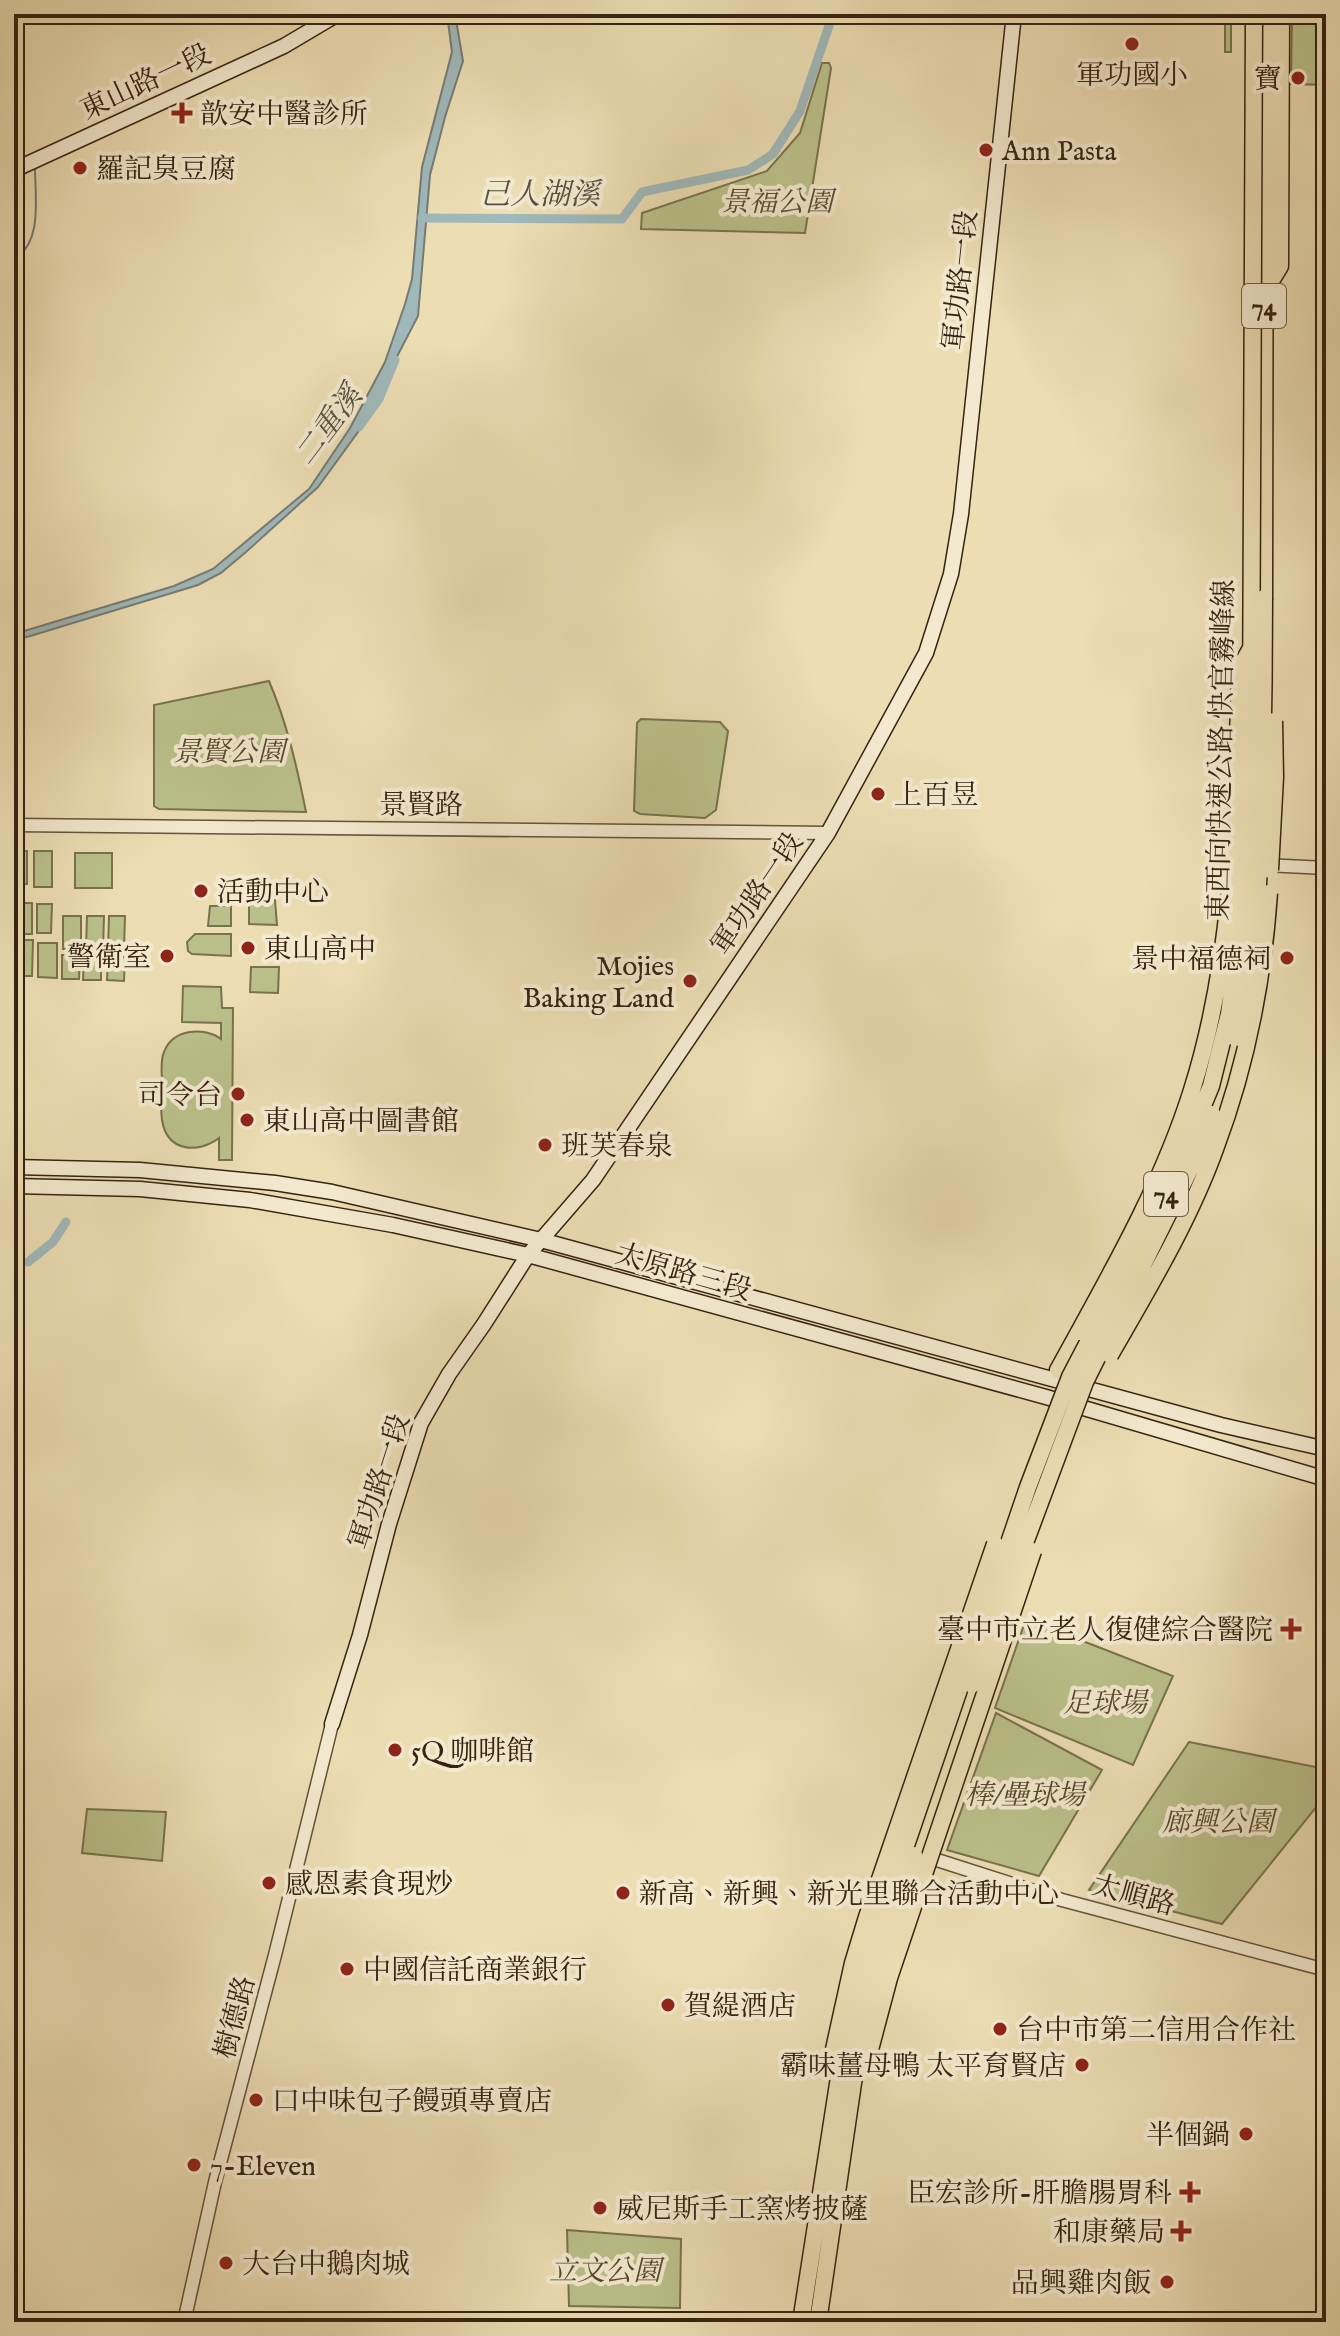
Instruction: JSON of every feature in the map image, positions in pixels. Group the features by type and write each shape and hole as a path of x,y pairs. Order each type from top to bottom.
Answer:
{"highway":[{"name":"東西向快速公路 快官霧峰線","path":"818,2322 840,2071 866,1963 1028,1487 1070,1377 1172,1181 1198,1121 1222,1047 1236,977 1244,903 1251,755 1254,14"},
{"name":"東西向快速公路 快官霧峰線","path":"801,2322 876,1972 956,1728 1085,1382 1202,1144 1241,1015 1258,896 1264,732 1265,14"},
{"name":"74","path":"1265,290 1280,266 1281,14"},
{"path":"1110,1355 1184,1219 1215,1149 1256,1011 1266,929 1275,777 1274,655 1264,598"},
{"path":"1058,1370 1156,1186 1192,1089 1206,1037 1226,935 1240,668 1251,647"},
{"path":"833,2166 825,2098 832,2051 853,1963 995,1544"},
{"path":"833,2166 889,1978 1035,1545"}],"main road":[{"name":"東山路一段","path":"14,170 284,46 338,14"},
{"name":"軍功路一段","path":"332,1724 421,1423 449,1374 528,1255 593,1180 828,833 926,653 951,574 964,490 1014,14"},
{"name":"太原路三段","path":"14,1167 140,1170 275,1183 332,1192 541,1240 1221,1425 1326,1449"},
{"name":"太原路三段","path":"14,1186 140,1189 250,1200 393,1225 528,1255 1046,1397 1326,1479"}],"street":[{"name":"景賢路","path":"14,825 828,833"},
{"path":"1225,861 1326,868"},
{"name":"樹德路","path":"184,2322 215,2182 332,1724"},
{"name":"太順路","path":"884,1853 937,1860 1062,1900 1326,1970"}],"green space":[{"path":"1192,14 1210,18 1218,14 1231,14 1231,52 1225,52 1225,19 1208,23"},
{"path":"1292,14 1326,14 1326,85 1291,84"},
{"name":"景福公園","path":"822,63 829,63 831,68 805,233 641,229 642,213 767,171 800,133"},
{"name":"景賢公園","path":"269,681 291,745 306,812 159,809 154,806 154,705"},
{"path":"641,719 720,722 728,731 716,810 705,818 634,811 637,723"},
{"path":"14,851 27,851 27,884 14,884"},
{"path":"34,851 52,851 52,887 34,887"},
{"path":"75,853 112,853 112,888 75,888"},
{"path":"261,894 275,900 277,925 249,924 249,905"},
{"path":"16,903 32,903 32,934 16,934"},
{"path":"37,904 52,904 51,933 37,933"},
{"path":"210,906 231,906 231,926 208,926"},
{"path":"63,916 81,916 81,949 63,949"},
{"path":"87,916 104,916 103,950 86,949"},
{"path":"109,916 125,916 124,949 108,949"},
{"path":"195,934 231,934 231,956 192,954 188,951 187,942"},
{"path":"14,940 33,940 32,976 14,976"},
{"path":"38,943 57,943 57,978 38,977"},
{"path":"62,955 80,955 79,979 62,979"},
{"path":"84,955 101,956 101,980 83,980"},
{"path":"108,956 125,957 124,981 107,980"},
{"path":"251,967 279,967 278,993 250,992"},
{"path":"183,986 221,987 222,1008 233,1008 232,1160 219,1160 219,1138 202,1146 184,1147 170,1139 165,1131 161,1106 162,1063 168,1044 190,1032 207,1033 221,1039 221,1023 182,1022"},
{"name":"足球場","path":"1026,1619 1173,1676 1133,1765 995,1708"},
{"name":"棒/壘球場","path":"996,1713 1102,1770 1039,1876 947,1850"},
{"name":"廊興公園","path":"1189,1742 1326,1769 1326,1795 1222,1924 1089,1890"},
{"path":"87,1809 166,1812 162,1861 82,1853"},
{"name":"立文公園","path":"567,2230 681,2239 680,2308 569,2306"},
{"path":"357,2312 470,2321 470,2322 358,2322"}],"water":[{"name":"二重溪","path":"447,14 455,14 463,61 430,175 418,316 358,432 318,487 221,573 198,585 14,641 14,634 174,586 213,569 309,489 350,428 385,362 405,304 412,279 422,167 452,52"}],"waterway":[{"name":"己人湖溪","path":"422,218 622,219 642,192 748,170 773,154 800,111 833,14"},
{"path":"14,259 30,242 33,231 35,168"},
{"name":"二重溪","path":"359,427 379,399 395,360"},
{"path":"28,1262 53,1242 66,1222"},
{"path":"14,1277 20,1275"}],"place":[{"name":"軍功國小","path":"1132,44"},
{"name":"寶","path":"1298,78"},
{"name":"歆安中醫診所","path":"182,113"},
{"name":"Ann Pasta","path":"986,150"},
{"name":"羅記臭豆腐","path":"80,168"},
{"name":"上百昱","path":"878,794"},
{"name":"活動中心","path":"201,891"},
{"name":"東山高中","path":"248,948"},
{"name":"警衛室","path":"167,956"},
{"name":"景中福德祠","path":"1287,958"},
{"name":"Mojies Baking Land","path":"690,981"},
{"name":"司令台","path":"238,1094"},
{"name":"東山高中圖書館","path":"247,1120"},
{"name":"班芙春泉","path":"545,1145"},
{"name":"臺中市立老人復健綜合醫院","path":"1291,1629"},
{"name":"5Q 咖啡館","path":"395,1750"},
{"name":"感恩素食現炒","path":"269,1883"},
{"name":"新高、新興、新光里聯合活動中心","path":"623,1893"},
{"name":"中國信託商業銀行","path":"347,1969"},
{"name":"賀緹酒店","path":"668,2005"},
{"name":"台中市第二信用合作社","path":"1000,2029"},
{"name":"霸味薑母鴨 太平育賢店","path":"1082,2065"},
{"name":"口中味包子饅頭專賣店","path":"256,2100"},
{"name":"半個鍋","path":"1246,2134"},
{"name":"7-Eleven","path":"194,2165"},
{"name":"臣宏診所-肝膽腸胃科","path":"1190,2192"},
{"name":"威尼斯手工窯烤披薩","path":"600,2208"},
{"name":"和康藥局","path":"1181,2231"},
{"name":"大台中鵝肉城","path":"226,2263"},
{"name":"品興雞肉飯","path":"1167,2282"}]}
